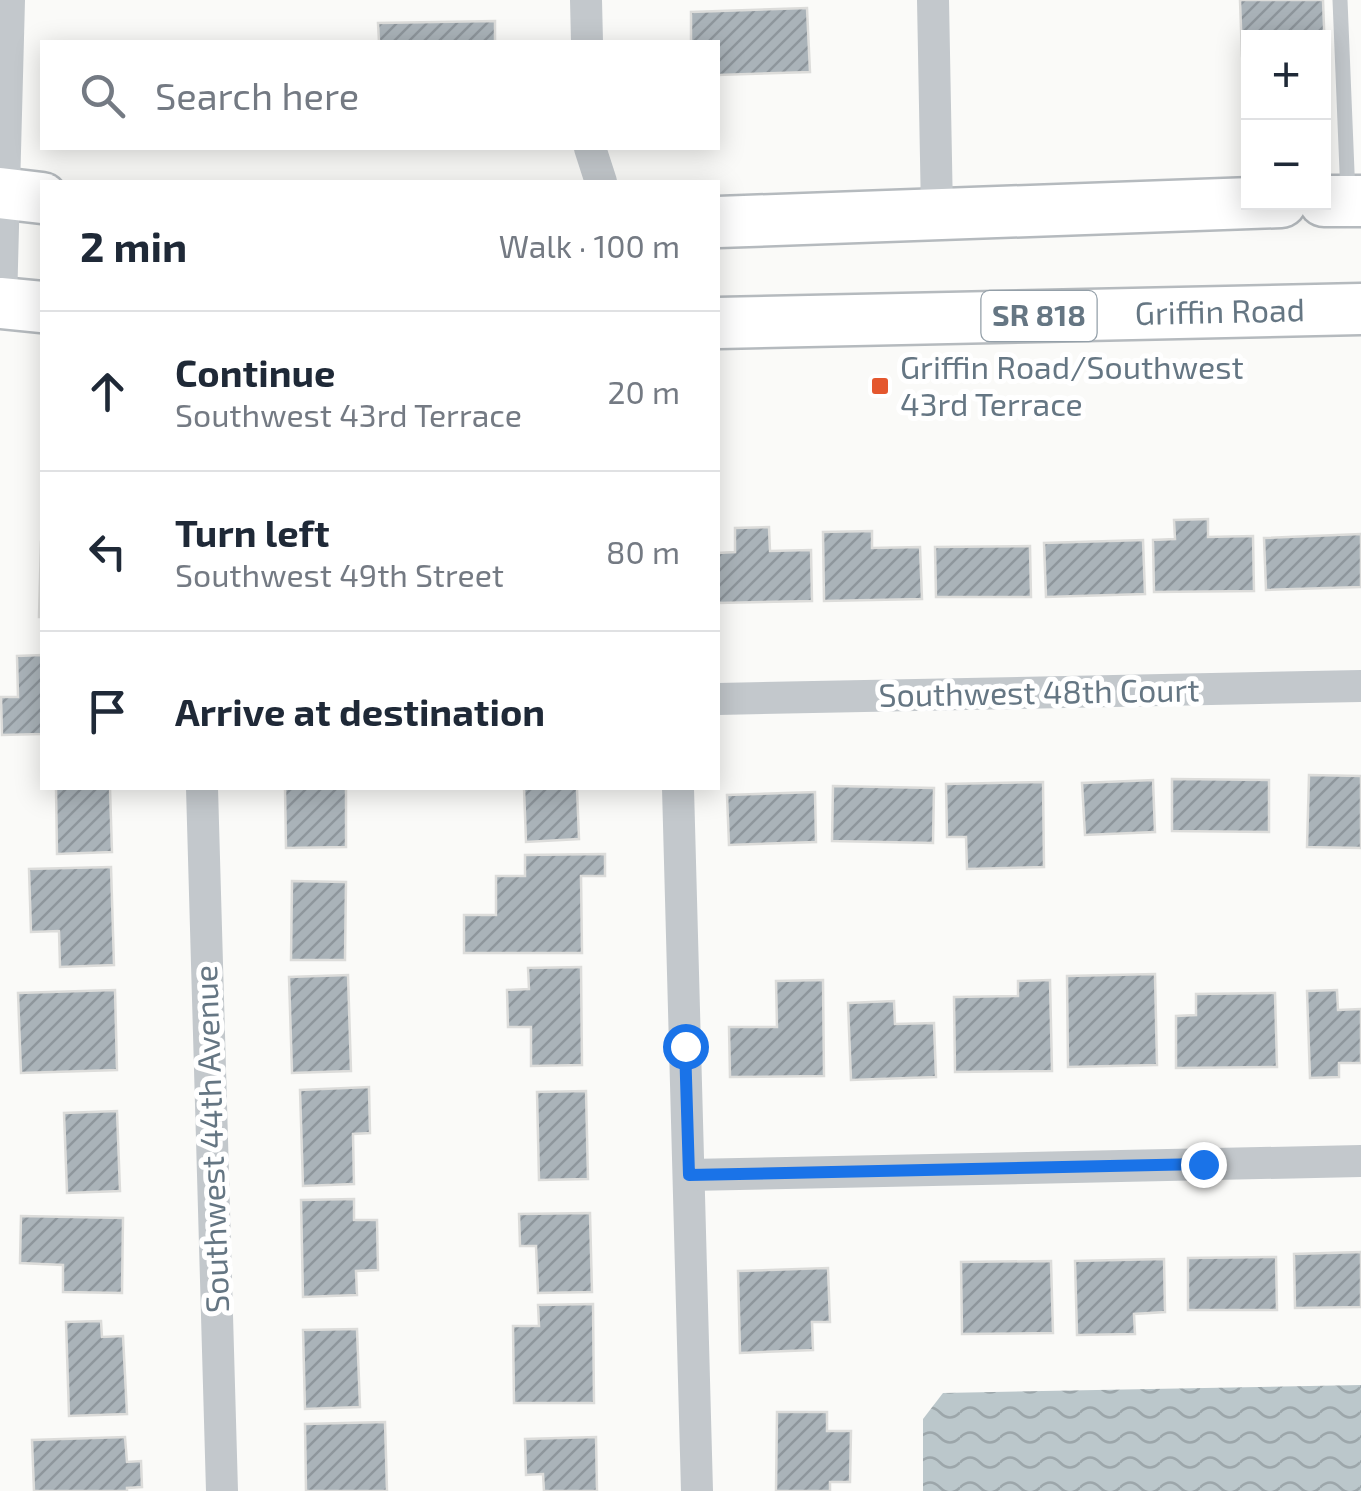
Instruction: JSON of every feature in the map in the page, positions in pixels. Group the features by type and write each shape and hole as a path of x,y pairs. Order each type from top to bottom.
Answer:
{"main road":[{"path":"720,222 1241,203"},
{"path":"0,303 40,307"},
{"name":"Griffin Road","path":"720,323 1361,309"}],"street":[{"path":"0,303 15,195 10,0"},
{"path":"586,0 587,40"},
{"path":"933,0 937,212"},
{"path":"591,150 600,180"},
{"name":"Southwest 48th Court","path":"720,699 1361,686"},
{"name":"Southwest 44th Avenue","path":"202,790 222,1491"},
{"path":"678,790 697,1491"},
{"path":"689,1175 1361,1161"}],"lane":[{"path":"1340,0 1344,201"},
{"path":"1344,78 1361,78"}],"water":[{"path":"1361,1385 1361,1491 923,1491 923,1419 943,1393"}],"building":[{"path":"1240,0 1323,0 1324,30 1241,30"},
{"path":"807,8 810,72 720,75 720,40 691,40 691,12"},
{"path":"495,21 495,40 379,40 378,23"},
{"path":"1208,519 1208,537 1253,536 1254,591 1154,592 1153,540 1175,539 1174,520"},
{"path":"769,527 770,551 811,550 812,601 720,603 720,553 735,552 735,528"},
{"path":"872,531 872,548 920,547 922,599 824,601 823,532"},
{"path":"1361,534 1361,587 1266,590 1264,538"},
{"path":"1143,540 1145,594 1046,597 1044,543"},
{"path":"1030,546 1031,597 936,597 935,547"},
{"path":"40,655 40,734 2,735 1,697 18,697 17,656"},
{"path":"1309,775 1361,776 1361,848 1307,847"},
{"path":"1172,779 1269,780 1269,832 1172,831"},
{"path":"1153,780 1155,832 1085,835 1082,783"},
{"path":"1043,782 1044,867 967,869 966,837 947,837 946,784"},
{"path":"833,786 934,788 933,843 832,841"},
{"path":"56,790 110,790 112,852 57,854"},
{"path":"285,790 346,790 346,847 286,848"},
{"path":"524,790 577,790 579,839 526,842"},
{"path":"815,792 816,842 729,845 727,795"},
{"path":"605,854 605,876 581,876 582,953 464,953 464,915 496,915 496,876 525,876 525,855"},
{"path":"111,867 114,965 60,967 59,931 31,932 29,869"},
{"path":"292,881 346,882 345,960 291,960"},
{"path":"581,967 582,1065 531,1066 531,1027 508,1027 507,990 529,989 528,968"},
{"path":"1155,974 1157,1065 1068,1067 1067,976"},
{"path":"348,975 351,1071 292,1073 289,977"},
{"path":"823,980 824,1076 730,1077 729,1027 777,1027 776,981"},
{"path":"1050,980 1052,1071 955,1072 954,997 1018,996 1018,981"},
{"path":"115,990 117,1070 21,1073 18,993"},
{"path":"1337,990 1338,1010 1361,1009 1361,1063 1339,1063 1339,1077 1310,1078 1307,991"},
{"path":"1275,993 1277,1067 1176,1068 1176,1016 1196,1015 1196,994"},
{"path":"894,1001 895,1024 934,1023 936,1077 851,1080 848,1003"},
{"path":"369,1087 370,1133 353,1134 354,1184 303,1186 300,1090"},
{"path":"586,1091 588,1179 539,1180 537,1092"},
{"path":"117,1111 120,1191 67,1193 64,1113"},
{"path":"354,1199 354,1220 377,1220 378,1270 356,1271 357,1295 303,1297 301,1200"},
{"path":"590,1213 592,1292 538,1293 536,1246 520,1246 519,1214"},
{"path":"21,1216 123,1218 122,1293 63,1292 63,1265 20,1263"},
{"path":"1361,1252 1361,1307 1295,1308 1294,1254"},
{"path":"1276,1257 1277,1310 1188,1310 1188,1258"},
{"path":"1164,1259 1165,1312 1134,1314 1135,1334 1077,1335 1075,1261"},
{"path":"1051,1261 1053,1333 962,1334 961,1262"},
{"path":"828,1268 830,1322 812,1322 813,1350 740,1353 738,1271"},
{"path":"593,1304 594,1403 514,1403 513,1326 539,1326 538,1305"},
{"path":"101,1321 102,1337 123,1336 127,1414 69,1416 66,1322"},
{"path":"357,1329 360,1407 305,1409 303,1330"},
{"path":"777,1412 827,1412 827,1431 851,1431 850,1482 830,1482 830,1491 776,1491"},
{"path":"385,1422 387,1491 306,1491 305,1424"},
{"path":"125,1437 127,1462 141,1461 142,1487 127,1491 34,1491 32,1440"},
{"path":"596,1437 597,1491 544,1491 543,1474 526,1475 525,1439"}],"place":[{"name":"Griffin Road/Southwest 43rd Terrace","path":"880,386"}],"route":[{"path":"685,1046 689,1175 1203,1164"}]}
